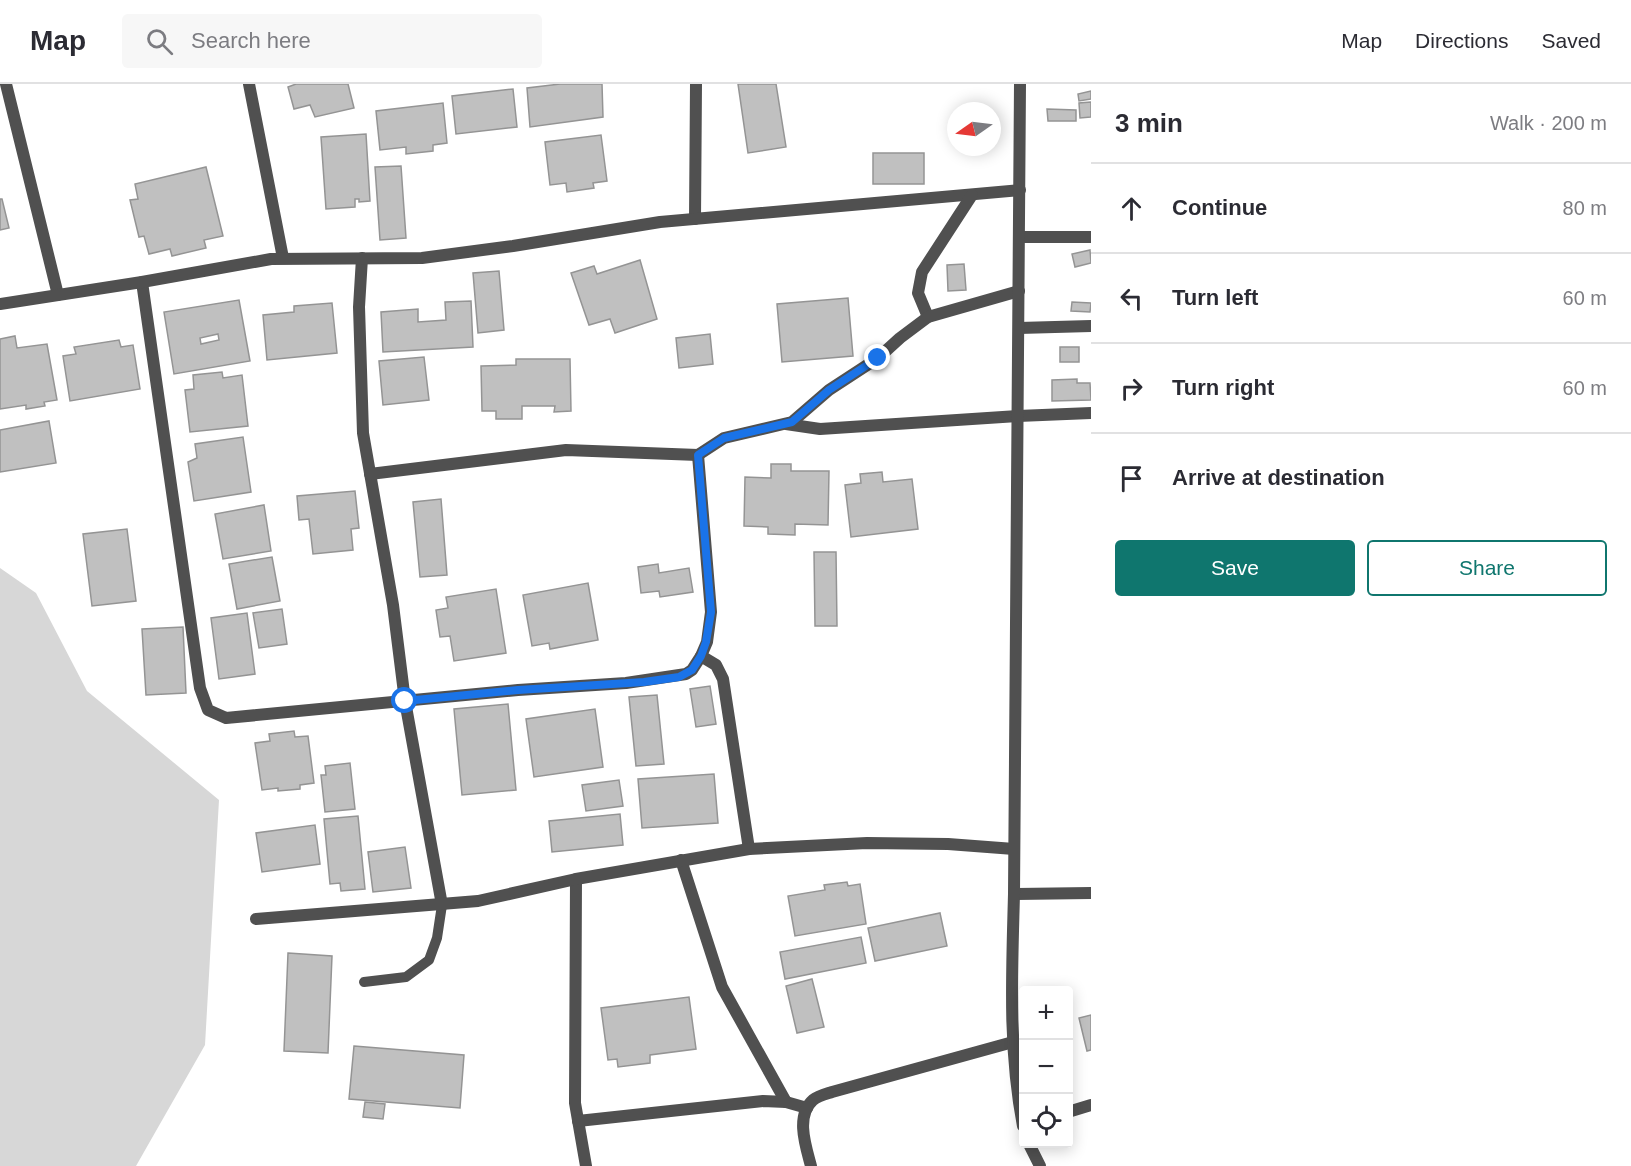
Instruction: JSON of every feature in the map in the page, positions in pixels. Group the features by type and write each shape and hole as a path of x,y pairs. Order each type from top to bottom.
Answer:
{"street":[{"path":"6,84 58,295"},
{"path":"249,84 283,258"},
{"path":"695,219 696,84"},
{"path":"1019,1095 1010,1017 1014,894 1020,84"},
{"path":"0,304 283,258 422,258 660,222 1020,190"},
{"path":"928,317 918,293 922,272 972,195"},
{"path":"1019,237 1091,237"},
{"path":"362,258 359,307 363,433 393,605 405,701 442,905"},
{"path":"142,282 200,688 208,710 226,718 518,690 644,682 679,677 692,670 706,642 711,612 698,455"},
{"path":"370,474 566,450 698,455 724,438 792,422 829,390 878,358 928,317 1019,291"},
{"path":"1018,328 1091,326"},
{"path":"786,424 820,429 1091,413"},
{"path":"701,656 716,665 723,679 749,849"},
{"path":"256,919 478,901 576,879 749,849 867,843 948,844 1014,849"},
{"path":"681,860 722,987 786,1102"},
{"path":"576,879 574,1063 578,1121 586,1166"},
{"path":"1014,894 1091,893"},
{"path":"811,1166 802,1130 807,1108 814,1099 1012,1042"},
{"path":"578,1121 763,1101 786,1102 807,1108"},
{"path":"1073,1110 1091,1105"},
{"path":"1031,1148 1040,1166"}],"lane":[{"path":"364,982 406,977 429,960 437,939 442,905"}],"shaded area":[{"path":"0,568 36,593 87,691 219,800 205,1045 136,1166 0,1166"}],"building":[{"path":"296,84 348,84 354,108 315,117 310,105 294,109 288,87"},
{"path":"560,84 602,84 603,117 530,127 527,88"},
{"path":"738,84 776,84 786,147 748,153"},
{"path":"513,89 517,127 456,134 452,96"},
{"path":"1091,91 1091,99 1079,101 1078,94"},
{"path":"1091,102 1091,117 1080,118 1079,103"},
{"path":"443,103 447,143 433,145 433,151 406,154 406,147 380,150 376,111"},
{"path":"1047,109 1076,110 1076,121 1048,121"},
{"path":"366,134 370,201 359,202 359,199 355,199 355,207 326,209 321,137"},
{"path":"601,135 607,181 593,183 594,188 567,192 566,183 550,185 545,142"},
{"path":"873,153 924,153 924,184 873,184"},
{"path":"401,166 406,238 380,240 375,167"},
{"path":"206,167 223,236 204,240 206,248 172,256 170,249 149,254 144,236 139,237 130,200 138,199 135,184"},
{"path":"0,199 2,199 9,228 0,230"},
{"path":"1090,250 1091,263 1075,267 1072,254"},
{"path":"640,260 657,319 615,333 610,319 589,325 571,273 594,266 597,274"},
{"path":"964,264 966,290 948,291 947,265"},
{"path":"499,271 504,330 478,333 473,273"},
{"path":"848,298 853,356 782,362 777,304"},
{"path":"239,300 250,361 174,374 164,312","holes":["218,334 219,340 201,344 200,338"]},
{"path":"471,301 473,347 383,352 381,312 418,309 418,322 446,320 445,302"},
{"path":"1072,302 1091,303 1090,312 1071,311"},
{"path":"332,303 337,353 267,360 263,315 294,312 294,306"},
{"path":"710,334 713,364 679,368 676,338"},
{"path":"15,336 17,348 47,344 57,400 44,402 45,406 26,409 26,405 0,409 0,339"},
{"path":"119,340 121,347 133,345 140,389 70,401 63,356 76,354 74,347"},
{"path":"1060,347 1079,347 1079,362 1060,362"},
{"path":"424,357 429,400 383,405 379,361"},
{"path":"516,359 570,359 571,411 554,412 555,406 522,406 522,419 496,419 496,411 482,411 481,366 516,365"},
{"path":"222,372 223,378 242,375 248,426 190,432 185,390 194,389 193,375"},
{"path":"1077,379 1077,383 1090,383 1091,400 1052,401 1052,380"},
{"path":"49,421 56,463 0,472 0,430"},
{"path":"243,437 251,492 194,501 188,462 197,458 195,444"},
{"path":"771,464 791,464 791,471 829,471 828,525 795,524 795,535 768,534 768,527 744,526 745,477 771,478"},
{"path":"882,472 883,482 912,479 918,529 851,537 845,485 861,483 860,474"},
{"path":"355,491 359,528 351,529 353,550 313,554 309,519 299,520 297,496"},
{"path":"441,499 447,575 420,577 413,502"},
{"path":"264,505 271,551 223,559 215,514"},
{"path":"127,529 136,601 92,606 83,534"},
{"path":"814,552 836,552 837,626 815,626"},
{"path":"272,557 280,601 237,609 229,564"},
{"path":"658,564 659,573 689,568 693,592 660,597 659,591 641,593 638,567"},
{"path":"588,583 598,640 550,649 549,643 532,646 523,595"},
{"path":"496,589 506,653 454,661 450,636 440,637 436,610 448,608 446,597"},
{"path":"282,609 287,644 259,648 253,613"},
{"path":"247,613 255,674 219,679 211,618"},
{"path":"183,627 186,693 146,695 142,629"},
{"path":"710,686 716,724 696,727 690,689"},
{"path":"657,695 664,764 636,766 629,697"},
{"path":"508,704 516,790 462,795 454,709"},
{"path":"595,709 603,767 534,777 526,719"},
{"path":"294,731 295,737 308,736 314,783 300,785 300,789 262,790 255,743 270,741 269,734"},
{"path":"350,763 355,809 325,812 321,775 326,775 325,766"},
{"path":"714,774 718,823 642,828 638,779"},
{"path":"619,780 623,806 586,811 582,785"},
{"path":"620,814 623,845 552,852 549,821"},
{"path":"358,816 365,889 341,891 340,883 330,884 324,819"},
{"path":"315,825 320,864 262,872 256,833"},
{"path":"405,847 411,888 373,892 368,852"},
{"path":"847,882 848,886 860,884 866,924 795,936 788,896 825,890 824,885"},
{"path":"940,913 947,946 875,961 868,928"},
{"path":"861,937 866,963 785,979 780,952"},
{"path":"288,953 332,956 328,1053 284,1051"},
{"path":"812,979 824,1027 797,1033 786,986"},
{"path":"689,997 696,1049 650,1055 650,1063 618,1067 617,1059 608,1060 601,1008"},
{"path":"1091,1015 1091,1050 1087,1051 1079,1018"},
{"path":"354,1046 464,1055 460,1108 349,1099"},
{"path":"365,1102 385,1104 383,1119 363,1117"}],"route":[{"path":"405,701 518,690 644,682 687,674 701,656 711,612 698,455 724,438 792,422 829,390 878,358"}]}
